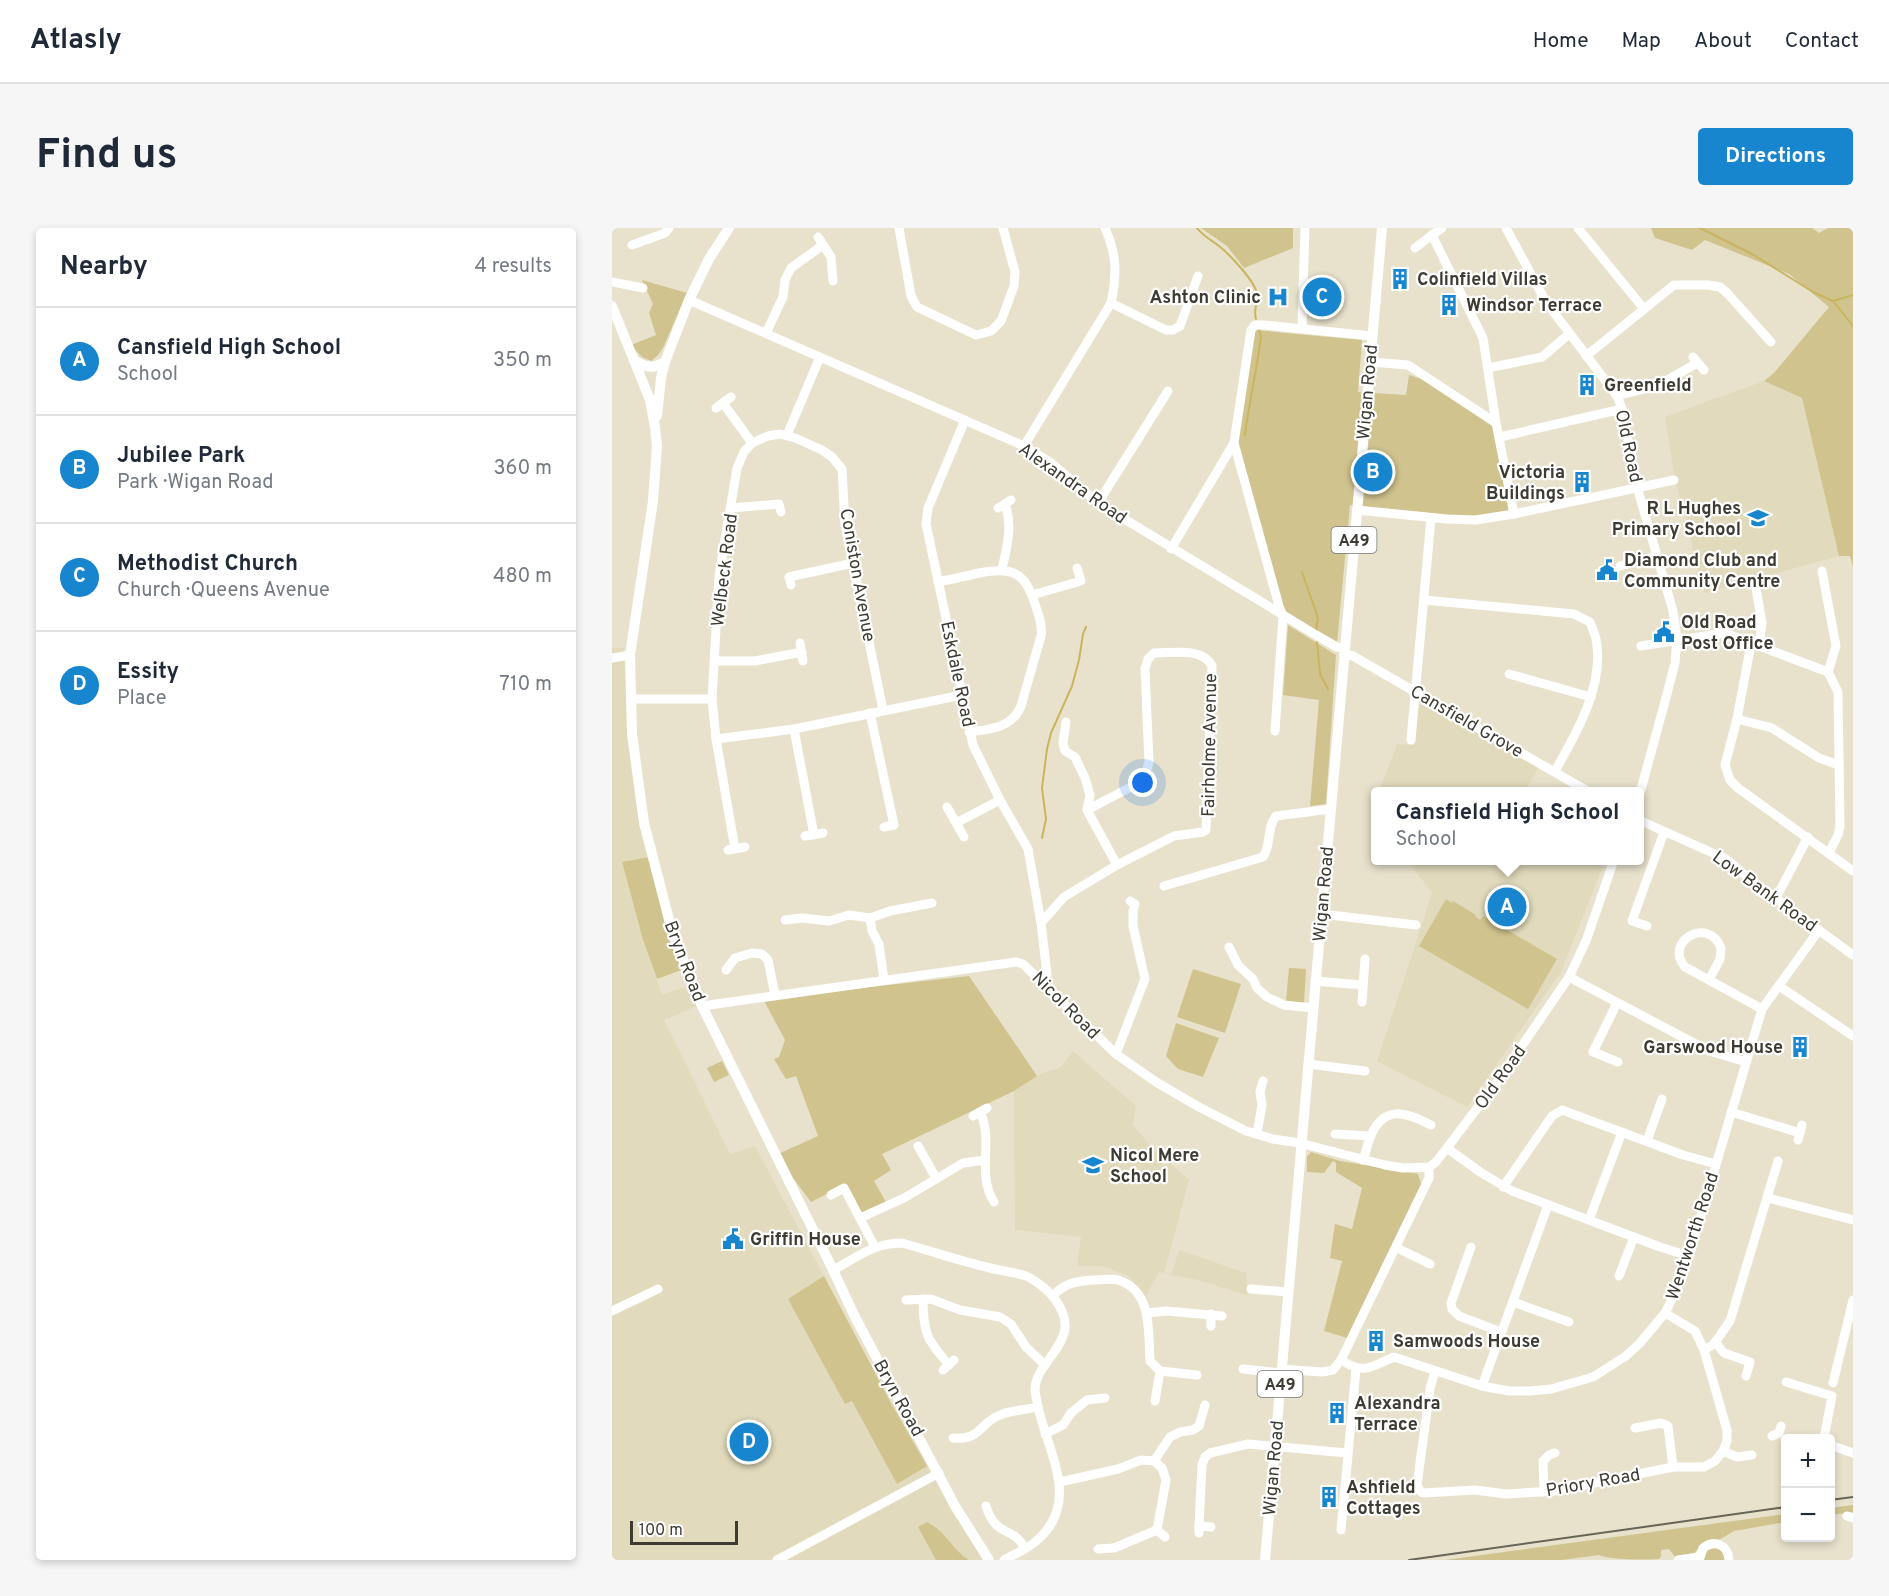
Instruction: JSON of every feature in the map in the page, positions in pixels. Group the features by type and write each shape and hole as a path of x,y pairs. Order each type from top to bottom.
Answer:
{"main road":[{"path":"655,427 665,362 689,300 709,259 729,228"},
{"name":"Wigan Road","path":"1265,1560 1382,228"},
{"name":"Bryn Road","path":"612,306 650,400 657,446 653,501 630,655 632,734 644,823 673,935 702,1006 854,1315 964,1521 989,1560"},
{"path":"634,360 641,366 647,367 665,362"}],"street":[{"path":"641,254 635,244 665,233 669,228"},
{"path":"899,228 911,296 917,307 976,335 991,331 1001,321 1014,286 1016,272 1003,228"},
{"path":"1024,446 1111,303 1115,287 1116,257 1105,228"},
{"path":"1302,328 1305,228"},
{"path":"1415,248 1442,228"},
{"name":"Old Road","path":"1506,228 1546,302 1617,396 1622,410 1637,487 1673,611 1677,639 1669,686 1642,787"},
{"path":"1578,228 1644,309"},
{"path":"1432,235 1483,338 1496,423 1514,514"},
{"path":"766,333 783,297 785,280 791,268 821,241 832,262 834,280"},
{"path":"1111,303 1166,330 1173,330 1180,326 1198,276"},
{"path":"612,282 643,288"},
{"path":"1586,356 1674,285 1720,287 1771,342"},
{"name":"Alexandra Road","path":"689,300 1024,446 1050,462 1098,503 1171,549 1345,651"},
{"path":"1171,549 1234,443 1251,330 1255,325 1372,336"},
{"path":"1488,368 1542,357 1569,334"},
{"path":"723,403 752,443 768,436 787,435 820,357"},
{"path":"1370,362 1408,365 1496,423"},
{"path":"1617,396 1659,385 1698,363"},
{"path":"1098,503 1168,391"},
{"path":"1500,437 1622,410"},
{"name":"Eskdale Road","path":"965,420 926,515 973,746 1028,849 1047,974 1043,983"},
{"name":"Coniston Avenue","path":"787,435 826,453 842,469 845,525 883,710"},
{"name":"Welbeck Road","path":"736,849 716,739 712,699 719,576 737,468 744,452 752,443"},
{"path":"1234,443 1283,616 1275,731"},
{"path":"1357,510 1475,520 1514,514 1674,480"},
{"path":"731,508 779,504 781,513"},
{"path":"1002,569 1010,529 1005,504"},
{"path":"1411,740 1431,518"},
{"path":"1620,566 1657,556"},
{"path":"791,585 789,577 853,563"},
{"path":"1032,595 1081,581 1077,568"},
{"path":"938,582 1002,569 1013,572 1027,584 1042,631 1019,711 1005,725 969,732"},
{"path":"1822,571 1836,646 1828,672"},
{"path":"1756,588 1762,622 1725,765 1730,780 1853,871"},
{"path":"1424,600 1574,614 1590,622 1596,639 1597,665 1591,697 1583,722 1555,771"},
{"path":"1641,646 1725,633 1828,672 1838,692 1840,827 1828,853"},
{"name":"Cansfield Grove","path":"1345,651 1581,787"},
{"path":"715,661 755,661 802,652"},
{"name":"Fairholme Avenue","path":"1041,923 1064,897 1117,865 1174,836 1203,832 1208,827 1212,666 1210,662 1202,656 1190,653 1154,653 1148,659 1145,669 1149,762 1145,776 1131,787 1087,810"},
{"path":"612,658 630,655"},
{"path":"1509,674 1591,697"},
{"path":"716,739 794,729 962,694"},
{"path":"631,699 712,699"},
{"path":"870,713 894,825 884,827"},
{"path":"1737,719 1772,728 1819,758 1839,765"},
{"path":"1068,728 1063,743 1065,751 1076,757 1090,795 1087,810 1117,865"},
{"path":"794,729 814,835"},
{"path":"956,823 1000,800"},
{"path":"947,807 964,837"},
{"path":"1164,886 1263,857 1268,849 1270,823 1276,816 1331,810"},
{"name":"Low Bank Road","path":"1644,822 1726,859 1853,955"},
{"path":"1647,926 1632,921 1664,832"},
{"path":"1776,898 1808,837"},
{"name":"Old Road","path":"1429,1167 1447,1148 1500,1078 1569,977 1586,941 1613,865"},
{"path":"784,920 802,918 829,921 849,915 870,918 890,911 934,902"},
{"path":"1116,1054 1145,979 1133,926 1133,911 1136,904 1130,902"},
{"path":"1322,914 1416,925"},
{"path":"870,918 872,931 879,944 884,980"},
{"name":"Wentworth Road","path":"1356,1369 1366,1369 1394,1357 1482,1386 1509,1391 1540,1390 1574,1384 1593,1377 1626,1356 1665,1313 1677,1289 1689,1256 1762,1009 1819,930"},
{"path":"1709,980 1720,960 1721,948 1716,939 1695,932 1686,938 1679,956 1685,967 1762,1009"},
{"path":"1229,947 1238,965 1267,997 1284,1005 1312,1008"},
{"path":"726,970 735,958 752,953 762,954 768,960 775,995"},
{"path":"1362,1002 1365,959"},
{"name":"Nicol Road","path":"702,1006 1016,962 1030,969 1116,1054 1147,1077 1199,1107 1257,1134 1300,1143"},
{"path":"1569,977 1709,1051 1746,1062"},
{"path":"1315,981 1363,985"},
{"path":"1779,986 1853,1036"},
{"path":"1617,1003 1593,1052 1618,1062"},
{"path":"1308,1064 1365,1071"},
{"path":"1257,1134 1263,1081"},
{"path":"1249,1090 1260,1092"},
{"path":"1647,1141 1662,1099"},
{"path":"1503,1187 1552,1116 1558,1111 1566,1110 1716,1164"},
{"path":"980,1112 985,1126 986,1183 993,1202"},
{"path":"1731,1112 1800,1133"},
{"path":"1363,1160 1370,1136 1387,1115 1399,1113 1413,1116 1431,1125"},
{"path":"1589,1220 1622,1132"},
{"path":"1335,1134 1370,1136"},
{"path":"1243,1369 1322,1372 1333,1370 1341,1360 1430,1178 1429,1167 1403,1168 1300,1143"},
{"path":"919,1146 936,1178"},
{"path":"1447,1148 1503,1187 1689,1256"},
{"path":"860,1218 904,1198 963,1163 985,1160"},
{"path":"1704,1350 1715,1342 1730,1321 1778,1161"},
{"path":"831,1195 844,1188 876,1247"},
{"path":"1768,1198 1853,1220"},
{"path":"1482,1386 1548,1205"},
{"path":"1619,1276 1619,1263 1634,1237"},
{"path":"833,1270 885,1243 902,1243 1027,1276 1053,1296 1063,1317 1064,1330 1059,1348 1045,1365 1035,1387 1045,1434 1060,1482 1059,1504 1054,1519 1040,1539 1004,1560"},
{"path":"1471,1247 1451,1303 1452,1309 1458,1316 1501,1332"},
{"path":"1397,1248 1430,1264"},
{"path":"1053,1296 1070,1282 1118,1280 1131,1287 1143,1299 1147,1313 1150,1361 1160,1371 1197,1375"},
{"path":"1251,1288 1288,1292"},
{"path":"612,1311 658,1289"},
{"path":"923,1299 926,1334 949,1365"},
{"path":"906,1300 937,1300 960,1310 993,1315 1006,1320 1026,1347 1045,1365"},
{"path":"1833,1383 1853,1300"},
{"path":"1513,1302 1569,1322"},
{"path":"1147,1313 1166,1311 1222,1316"},
{"path":"1665,1313 1695,1331 1704,1350 1727,1430 1727,1441 1723,1451 1737,1457 1752,1455"},
{"path":"1211,1314 1211,1326"},
{"path":"1715,1342 1724,1353 1750,1362 1746,1376"},
{"path":"1341,1360 1356,1369 1341,1530"},
{"path":"1155,1401 1160,1371"},
{"name":"Priory Road","path":"1435,1371 1430,1389 1417,1485 1420,1491 1427,1494 1474,1490 1506,1494 1565,1490 1673,1467 1704,1467 1714,1461 1723,1451"},
{"path":"1786,1382 1832,1396 1825,1434"},
{"path":"1045,1434 1063,1425 1071,1413 1087,1400 1105,1398"},
{"path":"1154,1461 1163,1445 1173,1435 1193,1430 1199,1426 1204,1404"},
{"path":"953,1438 973,1435 999,1415 1038,1407"},
{"path":"1635,1428 1660,1423 1668,1426 1673,1467"},
{"path":"1211,1527 1199,1529 1202,1465 1207,1455 1214,1451 1248,1444 1347,1453"},
{"path":"1835,1447 1853,1453"},
{"path":"1544,1492 1543,1461 1555,1453"},
{"path":"1060,1482 1118,1469 1141,1460 1154,1461 1162,1468 1166,1480 1157,1530"},
{"path":"777,1560 939,1473"},
{"path":"986,1505 995,1524 1004,1532 1018,1537 1025,1549"},
{"path":"1157,1530 1165,1537"},
{"path":"1096,1549 1114,1548 1157,1530"},
{"path":"1678,1560 1699,1559 1703,1548 1712,1544 1726,1549 1729,1560"}],"shaded area":[{"path":"1201,228 1293,228 1293,248 1244,268 1227,246"},
{"path":"1651,228 1812,228 1819,233 1828,228 1853,228 1853,567 1850,556 1839,556 1802,398 1764,381 1774,373 1829,307 1789,274 1705,240 1692,250 1655,238"},
{"path":"642,280 687,293 663,348 651,361 642,357 631,345 656,335 649,313 653,304"},
{"path":"1255,330 1362,340 1358,392 1406,395 1409,375 1425,380 1493,425 1497,439 1509,511 1472,517 1350,505 1337,643 1284,610 1235,440"},
{"name":"R L Hughes Primary School","path":"1764,381 1802,398 1839,556 1705,593 1675,480 1665,417"},
{"path":"1288,625 1336,655 1326,804 1310,806 1319,700 1283,695"},
{"path":"612,648 624,648 627,724 647,858 622,863 643,941 662,995 688,986 697,1006 664,1020 730,1154 755,1146 891,1403 982,1560 612,1560"},
{"path":"1418,699 1539,767 1527,787 1381,787 1397,744 1415,745"},
{"path":"650,857 684,969 657,979 643,940 622,862"},
{"path":"1411,865 1603,865 1561,972 1467,1107 1377,1061 1432,893"},
{"path":"1446,899 1476,915 1480,920 1483,916 1557,959 1528,1009 1419,946"},
{"path":"1289,968 1306,969 1304,1003 1286,1001"},
{"path":"1193,969 1241,984 1225,1033 1177,1017"},
{"path":"969,976 1037,1076 1014,1091 882,1154 891,1170 874,1181 887,1204 861,1216 843,1186 811,1202 776,1155 818,1136 796,1076 786,1079 774,1059 779,1057 785,1040 763,999"},
{"path":"1176,1023 1219,1038 1203,1077 1178,1069 1166,1056"},
{"name":"Nicol Mere School","path":"1073,1051 1136,1106 1133,1125 1153,1149 1189,1180 1164,1273 1159,1272 1146,1296 1127,1275 1102,1266 1077,1266 1081,1237 1015,1230 1014,1091 1037,1076 1061,1067"},
{"path":"722,1061 729,1075 714,1082 707,1068"},
{"path":"1311,1152 1340,1161 1418,1174 1422,1188 1347,1338 1324,1331 1342,1261 1330,1258 1335,1224 1352,1229 1362,1188 1336,1172 1336,1163 1333,1161 1324,1173 1307,1172 1307,1157"},
{"path":"1179,1250 1246,1273 1247,1295 1198,1280 1171,1275"},
{"path":"824,1276 927,1466 897,1484 852,1401 845,1404 788,1299"},
{"path":"1853,1505 1853,1512 1835,1514 1835,1507"},
{"path":"1781,1515 1781,1523 1734,1531 1700,1547 1692,1555 1675,1557 1669,1549 1661,1550 1659,1559 1620,1559 1599,1555 1562,1560 1445,1560"},
{"path":"927,1522 940,1531 969,1560 936,1560 918,1527"},
{"path":"1714,1547 1721,1549 1726,1560 1704,1560 1707,1551"}],"waterway":[{"path":"1197,228 1229,255 1252,283 1257,295 1256,319"},
{"path":"1700,228 1752,254 1813,292 1833,301 1853,326"},
{"path":"1833,301 1853,295"},
{"path":"1245,435 1261,336 1259,330"},
{"path":"1302,572 1318,618 1316,630"},
{"path":"1042,838 1046,819 1042,788 1047,749 1051,733 1072,686 1086,627"},
{"path":"1317,642 1320,674 1328,689"}],"railway":[{"path":"1835,1499 1853,1497"},
{"path":"1409,1560 1781,1508"}],"place":[{"name":"Colinfield Villas","path":"1400,279"},
{"name":"Ashton Clinic","path":"1278,297"},
{"name":"Methodist Church","path":"1322,297"},
{"name":"Windsor Terrace","path":"1449,305"},
{"name":"Greenfield","path":"1587,385"},
{"name":"Jubilee Park","path":"1373,472"},
{"name":"Victoria Buildings","path":"1582,482"},
{"name":"R L Hughes Primary School","path":"1758,518"},
{"name":"Diamond Club and Community Centre","path":"1607,570"},
{"name":"Old Road Post Office","path":"1664,632"},
{"name":"Cansfield High School","path":"1507,907"},
{"name":"Garswood House","path":"1800,1047"},
{"name":"Nicol Mere School","path":"1093,1165"},
{"name":"Griffin House","path":"733,1239"},
{"name":"Samwoods House","path":"1376,1341"},
{"name":"Alexandra Terrace","path":"1337,1413"},
{"name":"Essity","path":"749,1442"},
{"name":"Ashfield Cottages","path":"1329,1497"}]}
